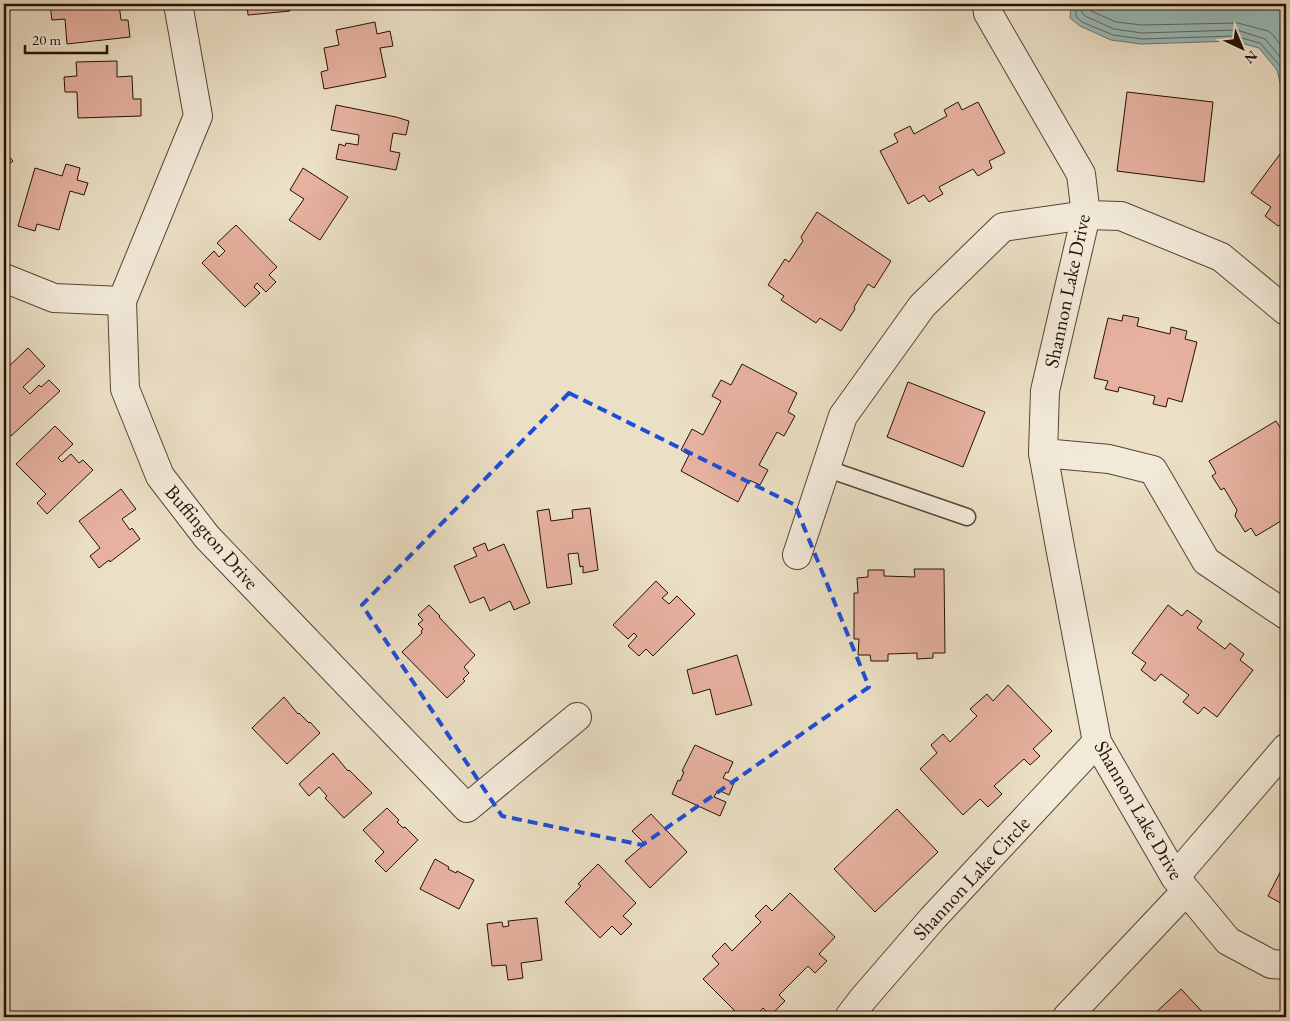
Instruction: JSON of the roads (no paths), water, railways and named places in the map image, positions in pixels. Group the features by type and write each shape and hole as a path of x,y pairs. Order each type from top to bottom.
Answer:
{"street":[{"name":"Buffington Drive","path":"178,4 198,116 122,301 125,389 160,476 207,537 467,808 577,717"},
{"name":"Shannon Lake Drive","path":"987,4 988,13 1081,174 1086,215 1045,391 1043,454 1097,742 1181,884 1228,941 1271,964 1286,965"},
{"path":"797,555 843,416 922,306 1003,227 1086,215 1121,216 1221,258 1286,311"},
{"path":"4,278 54,298 122,301"},
{"path":"1043,454 1109,459 1153,470 1206,561 1286,615"},
{"name":"Shannon Lake Circle","path":"849,1017 932,919 1097,742"},
{"path":"1067,1017 1181,884 1286,748"}],"lane":[{"path":"825,468 967,517"}],"water":[{"path":"1072,4 1286,4 1286,100 1277,70 1259,48 1234,41 1141,44 1111,40 1080,26 1070,18"}]}
